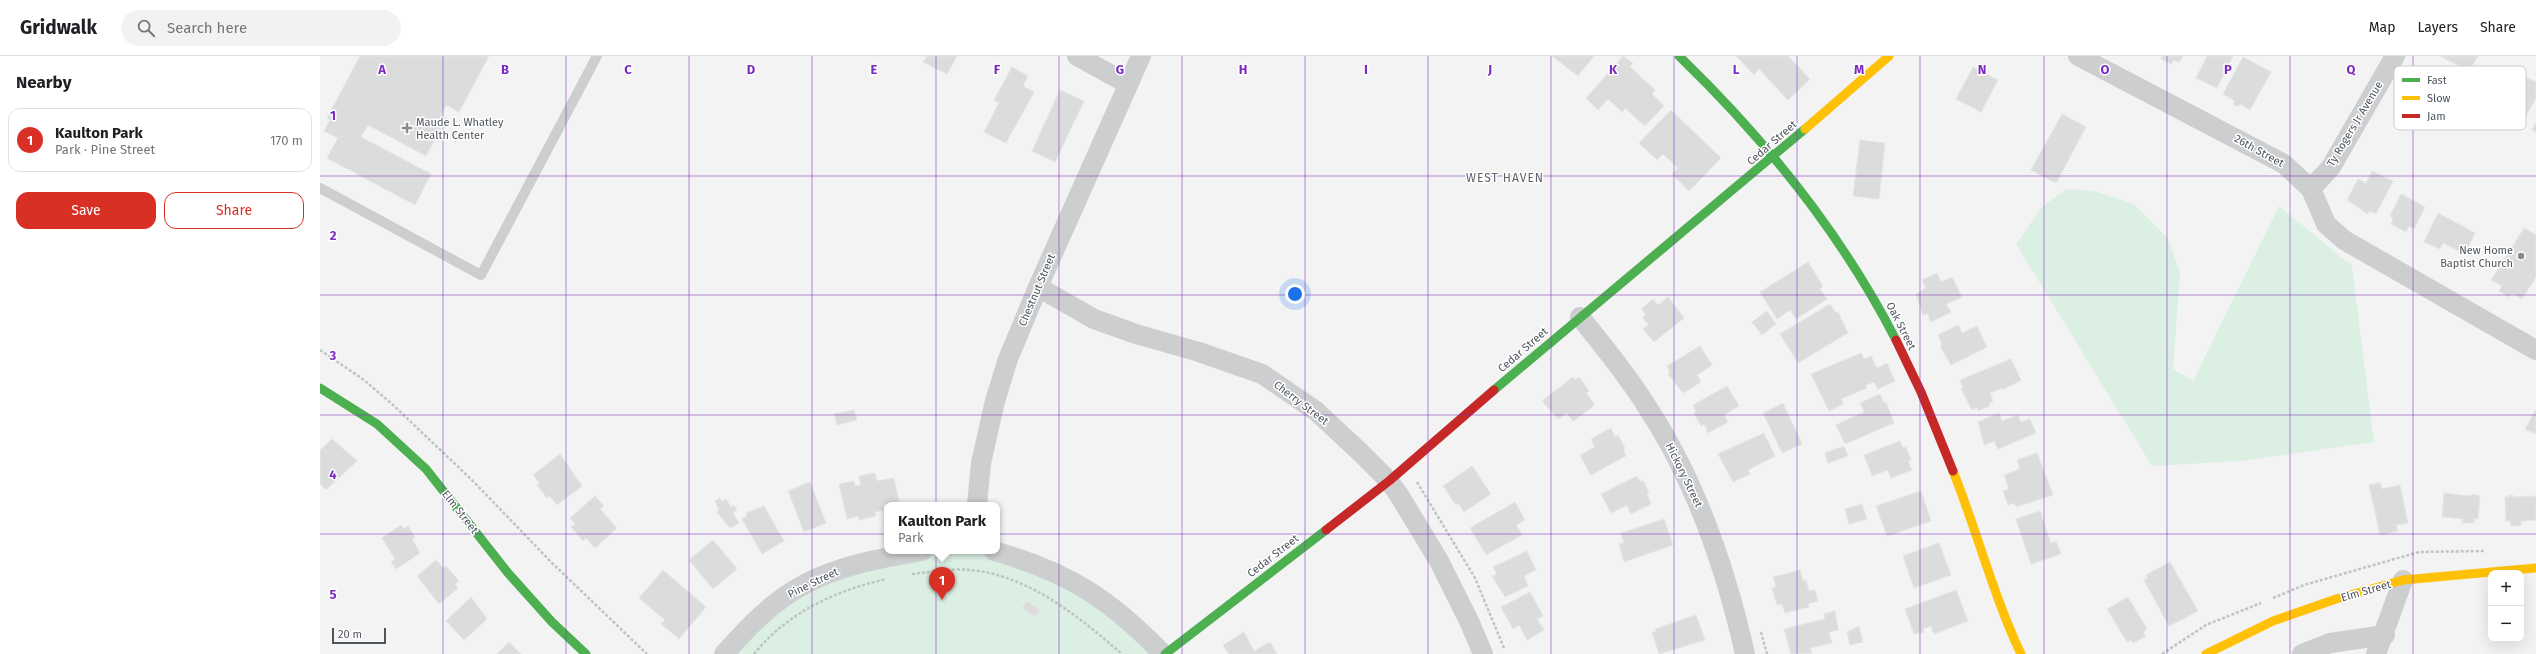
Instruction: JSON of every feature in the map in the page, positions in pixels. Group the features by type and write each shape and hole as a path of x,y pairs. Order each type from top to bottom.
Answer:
{"street":[{"path":"1077,56 1128,84"},
{"name":"Chestnut Street","path":"977,502 981,463 995,401 1008,359 1038,286 1141,56"},
{"name":"Oak Street","path":"1679,56 1737,114 1774,157 1833,233 1890,327 1917,386 1968,509 2002,613 2021,654"},
{"name":"Cedar Street","path":"1164,654 1389,481 1580,317 1774,157 1889,56"},
{"name":"26th Street","path":"2078,56 2284,164 2311,189 2326,224 2344,240 2536,350"},
{"name":"Ty Rogers Jr Avenue","path":"2311,189 2331,167 2395,56"},
{"name":"Cherry Street","path":"1038,286 1094,319 1136,334 1199,352 1262,374 1316,412 1389,481 1439,561 1469,620 1483,654"},
{"name":"Hickory Street","path":"1580,317 1644,402 1690,483 1721,564 1745,654"},
{"name":"Elm Street","path":"320,388 376,424 426,469 508,573 552,622 586,654"},
{"path":"1000,553 1033,562 1091,591 1143,632 1164,654"},
{"name":"Pine Street","path":"724,654 768,609 785,596 811,582 864,562 906,554"},
{"name":"Elm Street","path":"2206,654 2273,621 2336,599 2403,580 2536,568"},
{"path":"2376,654 2385,635 2403,580"},
{"path":"2302,654 2330,643 2385,635"}],"lane":[{"path":"320,188 481,275 597,56"}],"path":[{"path":"320,350 364,380 392,404 472,480 552,563 647,654"},
{"path":"906,574 969,570 993,574 1038,590 1122,654"},
{"path":"754,654 780,626 820,601 850,588 891,578"}],"green space":[{"path":"2066,189 2094,191 2134,204 2167,237 2180,272 2173,369 2193,381 2279,206 2352,266 2374,442 2241,461 2152,466 2016,244 2042,207"},
{"path":"1000,553 1033,562 1162,654 724,654 785,596 913,554 1000,554"}],"building":[{"name":"Maude L. Whatley Health Center","path":"360,56 489,56 459,112 446,105 441,115 446,118 426,156 368,125 361,137 431,174 415,205 327,158 338,138 324,131 330,120 327,118"},
{"path":"927,56 957,56 947,74 923,62"},
{"path":"1552,56 1594,56 1578,76"},
{"path":"1623,56 1633,63 1630,67 1655,90 1652,94 1664,106 1645,126 1625,108 1622,112 1608,99 1598,110 1586,98"},
{"path":"1736,56 1788,56 1810,79 1788,100 1759,69 1754,75"},
{"path":"2162,56 2183,56 2179,63 2174,60 2171,64 2161,59"},
{"path":"2207,56 2233,56 2217,88 2196,78"},
{"path":"2440,56 2478,56 2472,66 2459,66"},
{"path":"2243,57 2271,72 2250,110 2240,104 2238,107 2233,104 2235,101 2223,94"},
{"path":"1012,67 1028,76 1023,86 1034,92 1006,143 984,132 999,103 994,100"},
{"path":"1973,67 1998,80 1981,112 1956,99"},
{"path":"2526,77 2536,82 2536,98 2526,116"},
{"path":"1060,90 1084,101 1055,162 1032,151"},
{"path":"1671,110 1721,158 1689,191 1672,174 1678,168 1663,154 1657,160 1639,143"},
{"path":"2062,114 2086,127 2056,183 2031,170"},
{"path":"2536,122 2536,132 2532,130"},
{"path":"1860,140 1885,143 1879,199 1853,196"},
{"path":"2372,171 2393,181 2376,214 2369,211 2368,214 2347,200 2358,179 2366,183"},
{"path":"2401,194 2425,207 2414,229 2409,226 2406,232 2391,224 2393,218 2390,216"},
{"path":"2438,213 2475,233 2465,254 2443,243 2440,249 2424,242"},
{"name":"New Home Baptist Church","path":"2524,228 2536,235 2536,277 2522,299 2512,293 2509,297 2499,291 2502,286 2491,280"},
{"path":"1808,262 1823,286 1820,289 1827,299 1796,319 1790,310 1777,319 1760,292"},
{"path":"1937,273 1941,282 1952,277 1962,297 1946,304 1951,312 1931,322 1927,313 1923,315 1916,294 1926,288 1922,280"},
{"path":"1668,297 1684,318 1654,342 1643,329 1649,325 1642,317 1646,315 1641,309 1653,299 1658,305"},
{"path":"1830,304 1836,313 1838,312 1848,333 1798,363 1780,334"},
{"path":"1767,311 1776,324 1762,335 1752,322"},
{"path":"1958,325 1962,333 1977,326 1987,347 1951,365 1940,346 1942,344 1938,335"},
{"path":"1700,346 1712,365 1697,375 1701,382 1683,393 1668,374 1670,372 1667,366"},
{"path":"1861,353 1864,359 1871,356 1877,368 1887,363 1895,381 1878,389 1874,382 1866,385 1867,388 1841,399 1843,404 1829,411 1811,374"},
{"path":"2011,359 2021,380 2003,390 2002,388 1990,393 1993,401 1989,403 1990,406 1978,411 1977,407 1972,410 1961,389 1963,388 1960,380"},
{"path":"1573,377 1575,380 1579,377 1589,391 1586,393 1595,405 1573,421 1567,413 1558,419 1542,401"},
{"path":"1727,386 1739,406 1724,415 1728,422 1708,433 1704,424 1701,426 1694,413 1696,412 1693,405"},
{"path":"1880,394 1884,403 1886,402 1894,423 1845,444 1836,425 1864,412 1860,403"},
{"path":"1783,403 1802,444 1782,453 1763,413"},
{"path":"2536,409 2536,434 2525,429"},
{"path":"854,410 857,420 837,425 834,414"},
{"path":"1999,413 2002,421 2018,415 2021,422 2030,419 2036,433 1998,449 1994,441 1984,445 1978,422"},
{"path":"1611,428 1615,437 1618,435 1625,448 1623,449 1626,456 1591,475 1580,455 1595,447 1591,439"},
{"path":"1764,433 1775,456 1748,470 1750,474 1733,482 1718,454"},
{"path":"332,439 357,461 326,490 320,484 320,450"},
{"path":"1900,441 1903,448 1906,447 1911,460 1908,461 1912,470 1891,478 1888,470 1872,476 1864,455"},
{"path":"1844,446 1848,456 1828,463 1825,453"},
{"path":"2037,453 2053,495 2016,507 2014,503 2008,505 2003,491 2009,489 2004,475 2020,469 2017,460"},
{"path":"560,454 582,486 557,505 550,496 547,498 537,485 540,483 533,475"},
{"path":"1472,466 1491,494 1464,512 1458,503 1456,505 1443,486"},
{"path":"875,473 877,481 894,478 899,501 884,502 884,510 875,512 876,516 859,520 858,516 847,519 839,484 854,481 855,486 861,485 859,476"},
{"path":"1637,476 1640,482 1643,480 1649,493 1647,494 1651,504 1631,514 1627,505 1611,513 1601,494"},
{"path":"810,482 826,523 804,532 788,491"},
{"path":"2380,483 2382,489 2400,485 2408,523 2396,525 2398,531 2380,535 2369,485"},
{"path":"1921,491 1931,521 1887,536 1876,506"},
{"path":"2444,493 2471,496 2472,494 2480,496 2478,519 2474,519 2474,523 2462,523 2463,519 2442,517"},
{"path":"2509,495 2513,495 2513,497 2536,496 2536,520 2521,521 2521,525 2511,526 2510,521 2506,521 2505,497 2509,497"},
{"path":"595,496 604,506 600,509 617,528 595,548 586,538 583,541 571,527 575,524 570,518"},
{"path":"720,498 722,502 726,499 731,507 734,505 737,510 733,513 739,523 730,528 717,512 719,510 715,501"},
{"path":"1515,502 1525,520 1516,525 1522,535 1486,555 1470,528"},
{"path":"1862,504 1867,519 1849,524 1845,509"},
{"path":"764,506 784,541 762,554 742,519 747,516 746,513"},
{"path":"2040,511 2051,543 2056,541 2061,554 2031,564 2016,519"},
{"path":"1664,519 1673,545 1624,562 1619,544 1624,543 1621,533"},
{"path":"401,525 404,529 408,526 415,537 412,539 420,553 396,569 391,562 395,559 382,538"},
{"path":"713,540 737,569 713,589 689,560"},
{"path":"1939,543 1951,575 1914,588 1903,556"},
{"path":"1527,551 1536,570 1524,576 1528,586 1505,597 1492,576 1497,574 1493,567"},
{"path":"436,560 443,568 446,566 459,581 455,584 458,588 439,604 417,576"},
{"path":"2170,562 2198,611 2169,626 2144,580 2148,578 2146,575"},
{"path":"663,570 706,607 679,639 661,624 665,620 639,598"},
{"path":"1800,570 1803,581 1806,580 1809,591 1815,590 1818,601 1808,604 1809,607 1785,613 1782,604 1777,605 1772,588 1776,587 1773,577"},
{"path":"1956,590 1968,621 1934,634 1931,626 1923,629 1924,632 1914,634 1905,609"},
{"path":"1530,592 1543,616 1537,619 1544,630 1527,640 1519,625 1513,629 1501,607"},
{"path":"471,597 487,619 464,640 446,621"},
{"path":"2128,597 2147,629 2143,632 2146,636 2133,643 2131,640 2127,642 2107,609"},
{"path":"1027,601 1040,610 1035,617 1022,608"},
{"path":"1835,611 1838,630 1829,632 1832,643 1810,648 1812,653 1791,654 1784,629 1825,619 1824,614"},
{"path":"1696,615 1705,640 1659,654 1652,632 1656,631 1655,629"},
{"path":"1859,626 1863,642 1850,645 1847,632"},
{"path":"1244,632 1254,651 1270,642 1277,654 1229,654 1223,645"},
{"path":"509,642 521,654 497,654"}],"traffic: fast":[{"path":"1679,56 1742,121 1800,189 1851,262 1896,340"},
{"path":"1494,390 1805,129"},
{"path":"320,388 377,424 426,469 508,573 552,622 586,654"},
{"path":"1165,654 1326,530"}],"traffic: slow":[{"path":"1805,129 1889,56"},
{"path":"1953,471 2002,609 2021,654"},
{"path":"2206,654 2273,621 2336,599 2403,580 2536,568"}],"traffic: jam":[{"path":"1896,340 1921,392 1953,471"},
{"path":"1326,530 1389,481 1494,390"}],"place":[{"name":"Maude L. Whatley Health Center","path":"407,128"},
{"name":"New Home Baptist Church","path":"2521,256"},
{"name":"Kaulton Park","path":"942,600"}],"district":[{"name":"WEST HAVEN","path":"1505,178"}]}
